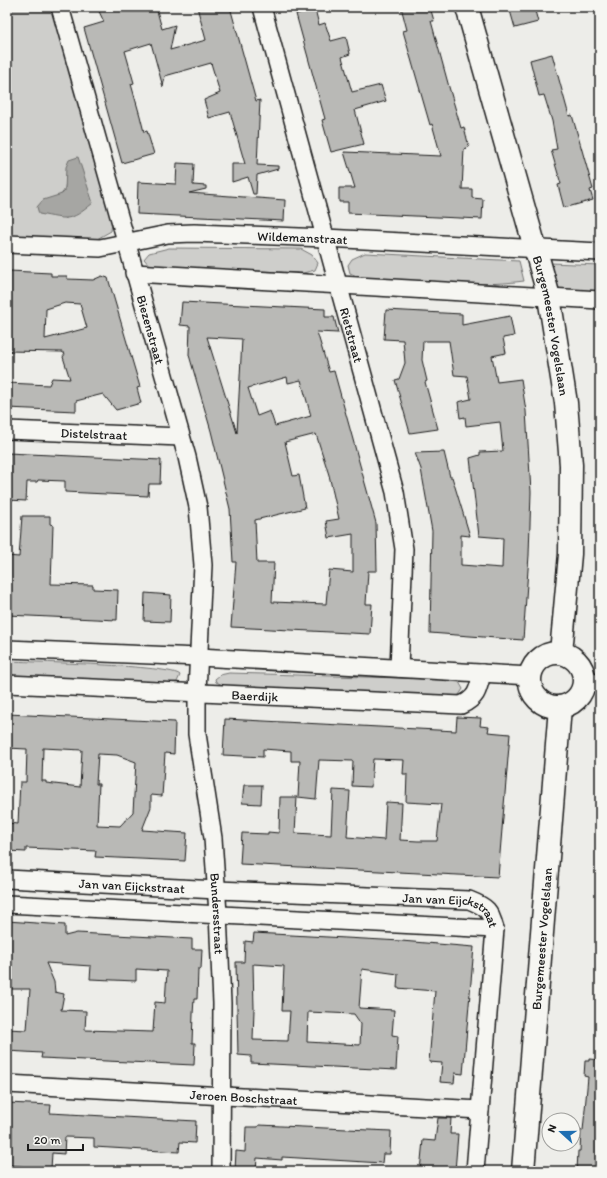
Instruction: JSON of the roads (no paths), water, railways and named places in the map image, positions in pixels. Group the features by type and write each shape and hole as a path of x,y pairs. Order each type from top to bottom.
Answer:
{"street":[{"name":"Biezenstraat","path":"60,7 187,457 198,507 203,565 199,657"},
{"name":"Rietstraat","path":"262,7 396,492 404,549 399,668"},
{"name":"Burgemeester Vogelslaan","path":"467,7 549,297 566,403 572,465 570,554 561,653"},
{"name":"Wildemanstraat","path":"7,244 100,248 125,241 168,234 325,238 536,250 600,252"},
{"path":"134,273 600,300"},
{"name":"Distelstraat","path":"7,430 181,437"},
{"path":"7,648 199,657 531,676"},
{"path":"561,653 573,658 592,682 575,701 560,707 550,706 542,702 535,695 531,686 531,676 537,662 543,657 550,654 561,653"},
{"name":"Bundersstraat","path":"199,657 197,734 213,838 222,1003 221,1171"},
{"name":"Baerdijk","path":"7,684 461,705 472,700 478,688 482,673"},
{"name":"Burgemeester Vogelslaan","path":"523,1171 560,707"},
{"name":"Jan van Eijckstraat","path":"7,879 217,890 469,900 484,906 492,916 495,929 7,904"},
{"path":"476,1171 495,929"},
{"name":"Jeroen Boschstraat","path":"7,1084 480,1110"}]}
